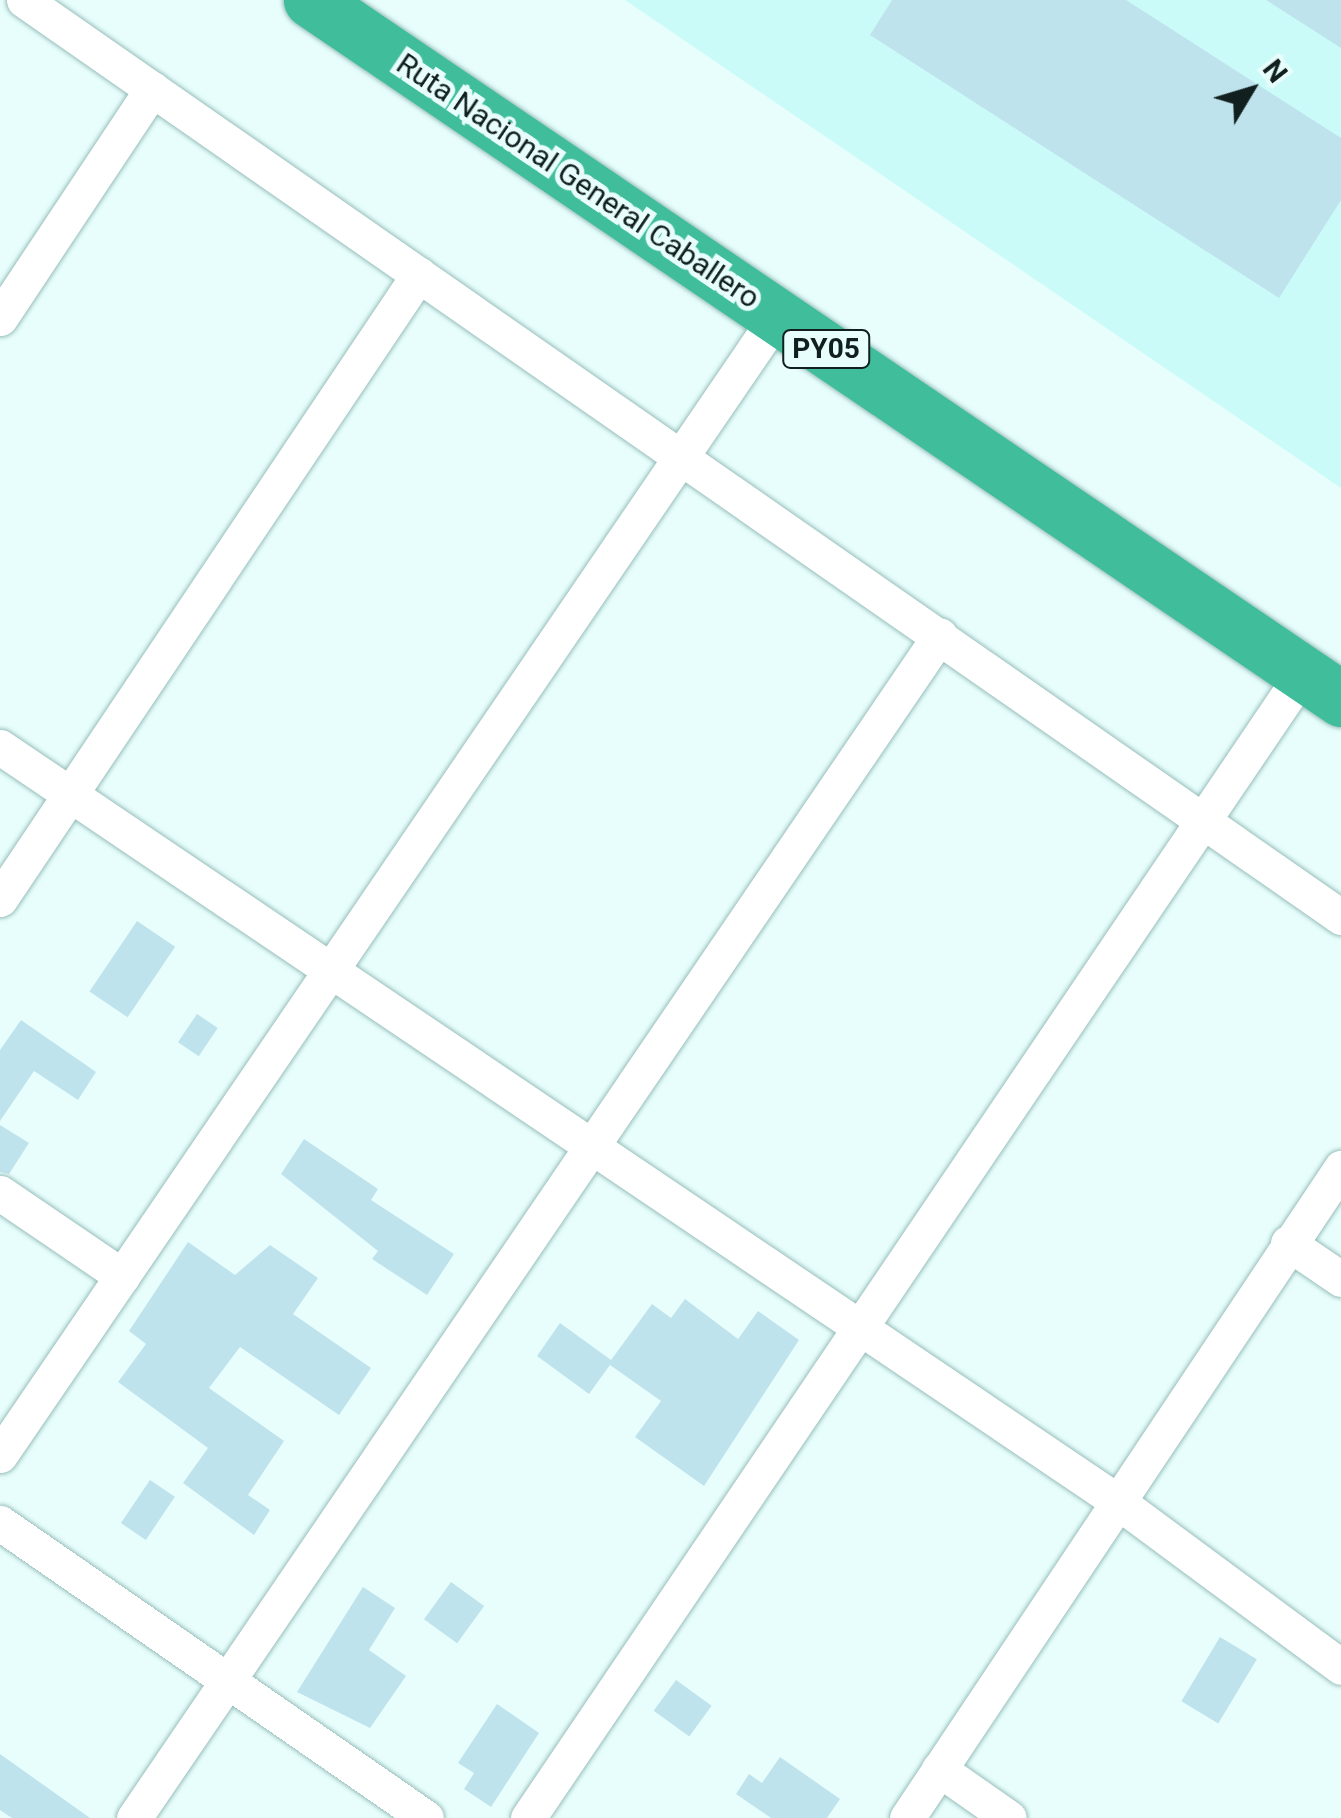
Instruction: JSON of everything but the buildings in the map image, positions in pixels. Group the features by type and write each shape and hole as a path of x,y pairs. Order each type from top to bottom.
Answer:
{"highway":[{"name":"Ruta Nacional General Caballero","path":"311,0 1322,686"}],"street":[{"path":"24,0 1341,916"},
{"path":"0,318 152,89"},
{"path":"0,898 418,274"},
{"path":"0,1456 678,453 777,316"},
{"path":"134,1818 596,1149 940,636"},
{"path":"528,1818 1206,820 1322,686"},
{"path":"0,747 1117,1501 1341,1666"},
{"path":"907,1818 1341,1168"},
{"path":"0,1193 122,1276"},
{"path":"1288,1243 1341,1279"},
{"path":"0,1523 426,1818"},
{"path":"940,1769 1009,1818"}],"shaded area":[{"path":"625,0 1341,0 1341,488"}]}
